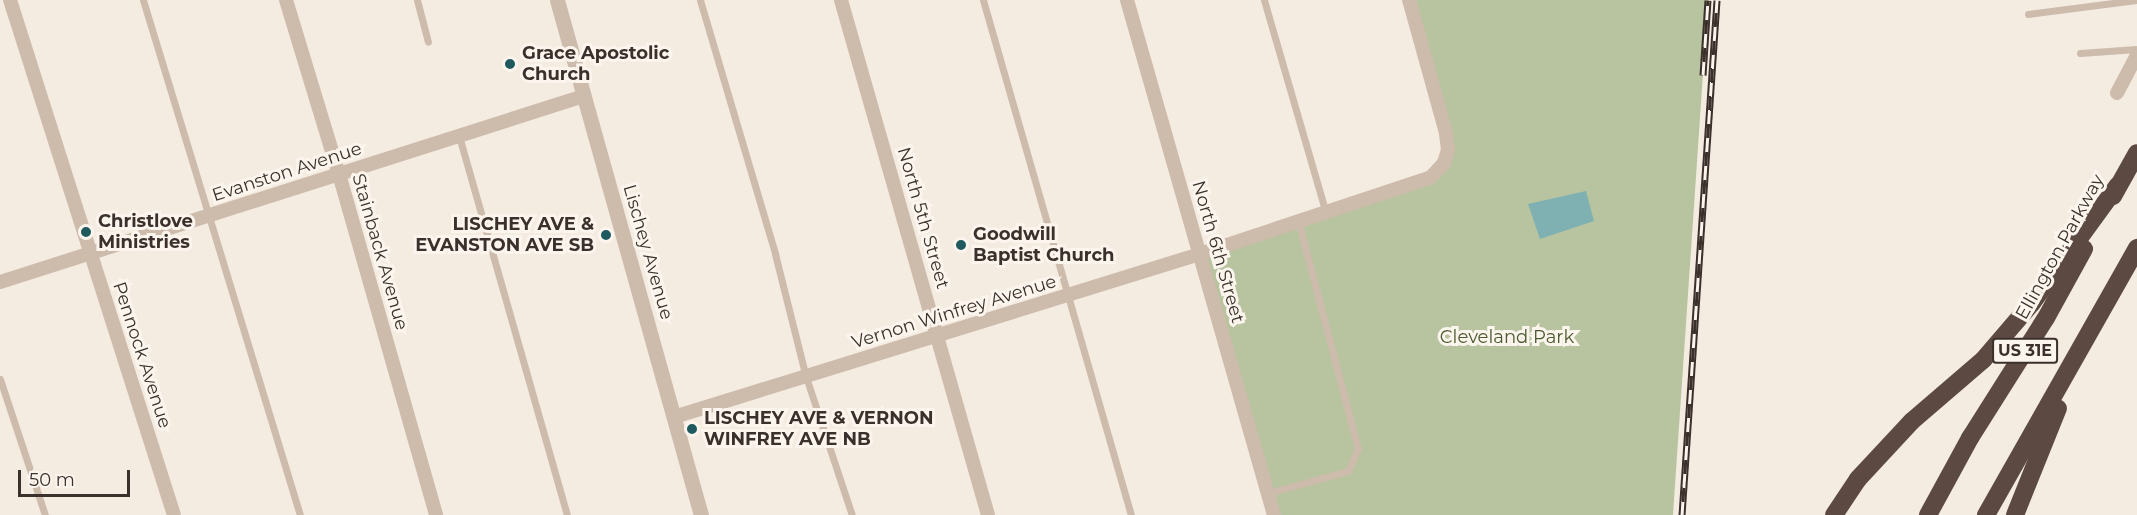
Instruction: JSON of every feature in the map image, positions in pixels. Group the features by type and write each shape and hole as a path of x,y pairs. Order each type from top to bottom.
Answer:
{"highway":[{"name":"Ellington Parkway","path":"1928,515 1970,438 2046,318 2137,153"},
{"path":"1834,515 1858,479 1912,421 1983,360 2032,303 2118,185"},
{"name":"US 31E","path":"1986,515 2137,248"},
{"path":"2015,515 2030,471 2091,332"}],"street":[{"name":"Pennock Avenue","path":"10,0 174,515"},
{"name":"Stainback Avenue","path":"285,0 339,174 436,515"},
{"name":"Lischey Avenue","path":"557,0 701,515"},
{"name":"North 5th Street","path":"841,0 988,515"},
{"name":"North 6th Street","path":"1127,0 1274,515"},
{"name":"Vernon Winfrey Avenue","path":"674,417 1069,296 1431,177 1444,164 1448,150 1446,133 1409,0"},
{"path":"2116,93 2137,55"},
{"name":"Evanston Avenue","path":"0,282 584,96"}],"lane":[{"path":"142,0 300,515"},
{"path":"417,0 428,42"},
{"path":"700,0 775,254 806,377 852,515"},
{"path":"983,0 1131,515"},
{"path":"1264,0 1325,210"},
{"path":"2028,14 2136,0"},
{"path":"2080,53 2137,49"},
{"path":"459,136 567,515"},
{"path":"1268,493 1348,471 1358,449 1298,220"},
{"path":"0,379 45,515"}],"green space":[{"name":"Cleveland Park","path":"1409,0 1708,0 1673,515 1274,515 1200,254 1431,177 1443,154 1446,133"}],"water":[{"path":"1586,191 1594,221 1540,239 1528,204"}],"railway":[{"path":"1703,75 1708,0"},
{"path":"1682,515 1717,0"}],"place":[{"name":"Grace Apostolic Church","path":"510,64"},
{"name":"Christlove Ministries","path":"86,232"},
{"name":"LISCHEY AVE & EVANSTON AVE SB","path":"606,235"},
{"name":"Goodwill Baptist Church","path":"961,245"},
{"name":"LISCHEY AVE & VERNON WINFREY AVE NB","path":"692,429"}]}
